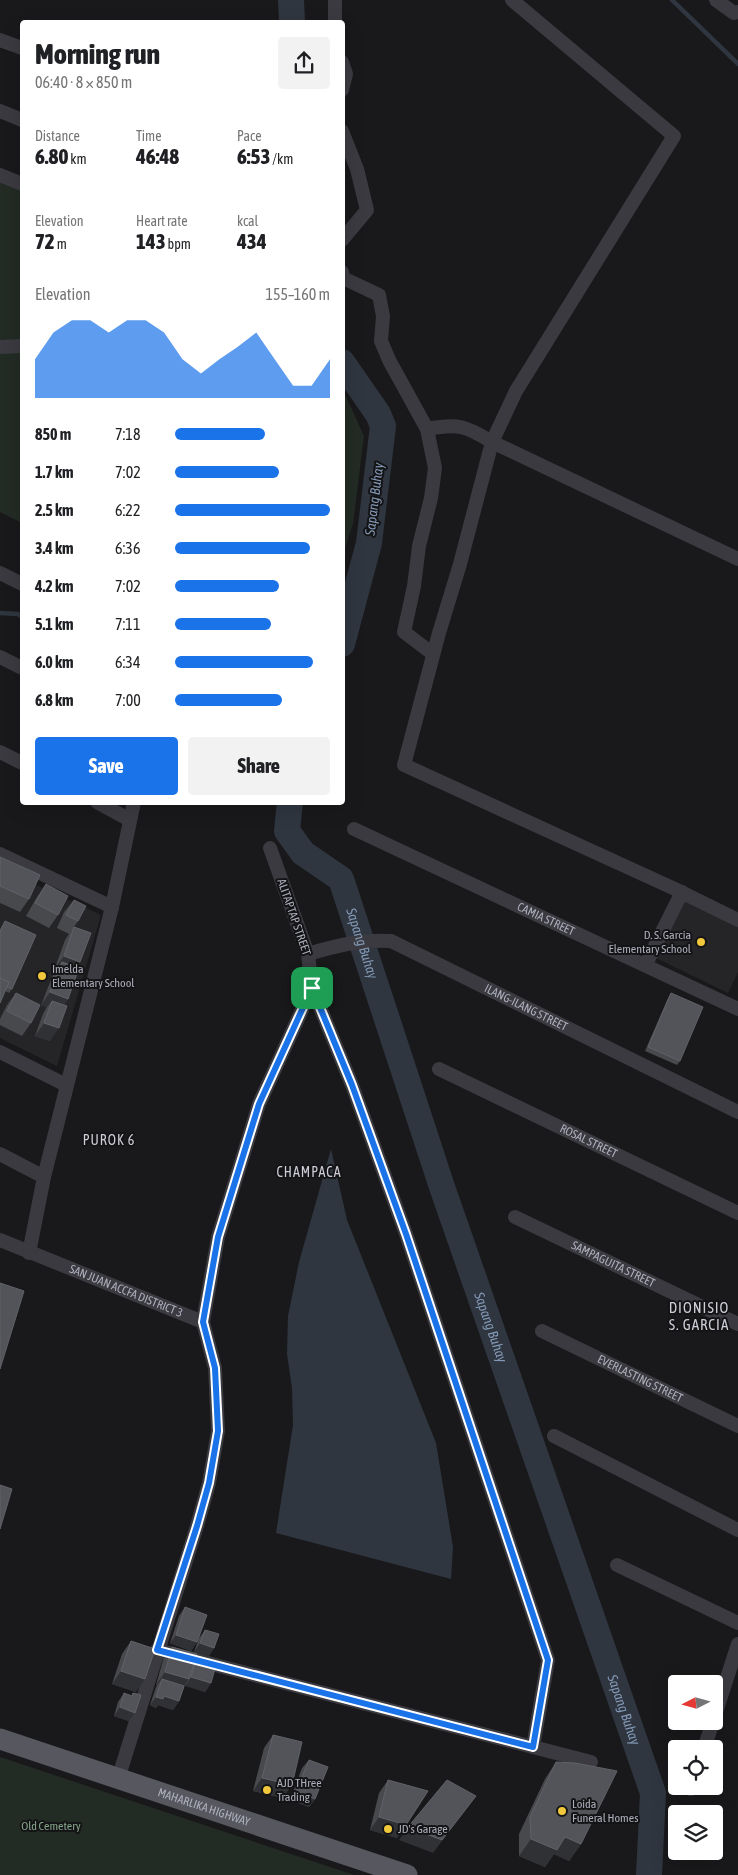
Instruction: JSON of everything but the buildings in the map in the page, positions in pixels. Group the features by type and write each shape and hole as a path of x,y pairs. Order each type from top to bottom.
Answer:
{"main road":[{"name":"MAHARLIKA HIGHWAY","path":"0,1739 407,1875"}],"street":[{"path":"335,0 335,20"},
{"path":"512,0 674,136 516,391 492,442 404,765 682,892 738,920"},
{"path":"716,0 734,13 738,12"},
{"path":"0,40 20,47"},
{"path":"0,111 20,119"},
{"path":"345,139 357,169 366,210 345,236"},
{"path":"0,175 20,183"},
{"path":"345,279 379,295 383,316 381,341 389,360 427,429 435,468 431,498 419,546 414,586 404,632 433,654"},
{"path":"0,347 20,346"},
{"path":"427,429 448,425 469,428 492,442 738,558"},
{"path":"0,573 20,583"},
{"path":"0,657 20,667"},
{"path":"0,752 20,762"},
{"path":"102,805 130,820"},
{"path":"30,1253 44,1177 112,907 133,805"},
{"name":"CAMIA STREET","path":"354,829 646,964 738,1009"},
{"name":"ALITAPTAP STREET","path":"270,848 308,954 312,988 352,1085 402,1224 548,1660 533,1747"},
{"path":"0,854 112,907"},
{"path":"646,964 682,892"},
{"name":"ILANG-ILANG STREET","path":"308,954 341,945 377,940 391,941 738,1112"},
{"path":"118,1779 209,1483 218,1431 215,1368 203,1322 218,1237 259,1104 312,988"},
{"path":"0,1052 66,1085"},
{"name":"ROSAL STREET","path":"439,1069 738,1213"},
{"path":"0,1154 44,1177"},
{"name":"SAMPAGUITA STREET","path":"515,1217 738,1324"},
{"name":"SAN JUAN ACCFA DISTRICT 3","path":"0,1240 203,1322"},
{"name":"EVERLASTING STREET","path":"542,1331 738,1426"},
{"path":"554,1436 738,1530"},
{"path":"617,1565 738,1623"},
{"path":"723,1690 738,1644"},
{"path":"157,1650 591,1762"}],"shaded area":[{"name":"Imelda Elementary School","path":"0,868 101,915 57,1066 0,1038"},
{"name":"D. S. Garcia Elementary School","path":"684,899 738,925 738,972 728,993 656,958"},
{"path":"331,1149 347,1220 436,1443 453,1547 451,1579 276,1533 293,1425 292,1388 287,1354 288,1316 299,1262"}],"green space":[{"path":"0,179 20,187 20,522 0,512"},
{"path":"345,394 364,436 353,524 345,548"},
{"name":"Old Cemetery","path":"0,1757 354,1875 0,1875"}],"waterway":[{"name":"Sapang Buhay","path":"291,0 292,20"},
{"path":"672,0 738,64"},
{"name":"Sapang Buhay","path":"345,366 378,414 383,426 369,543 345,633"},
{"path":"0,613 20,616"},
{"name":"Sapang Buhay","path":"290,805 287,831 303,853 341,879 442,1187 653,1793 649,1875"}],"place":[{"name":"D. S. Garcia Elementary School","path":"701,942"},
{"name":"Imelda Elementary School","path":"42,976"},
{"name":"AJD THree Trading","path":"267,1790"},
{"name":"Loida Funeral Homes","path":"562,1811"},
{"name":"JD's Garage","path":"388,1829"}],"district":[{"name":"PUROK 6","path":"109,1140"},
{"name":"CHAMPACA","path":"309,1172"},
{"name":"DIONISIO S. GARCIA","path":"699,1316"}],"route":[{"path":"312,988 352,1085 406,1234 548,1660 533,1747 157,1650 209,1483 218,1431 215,1368 203,1322 218,1237 259,1104 312,988"}]}
